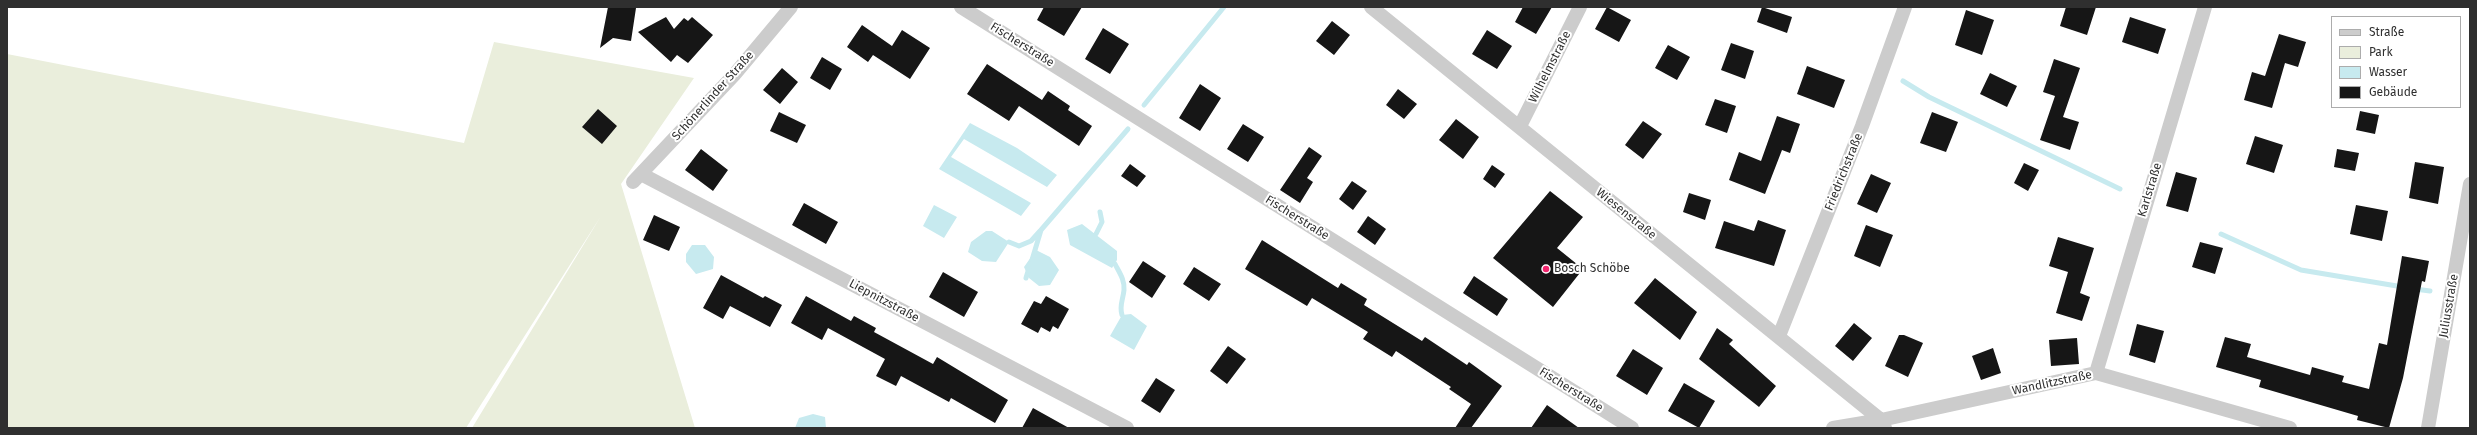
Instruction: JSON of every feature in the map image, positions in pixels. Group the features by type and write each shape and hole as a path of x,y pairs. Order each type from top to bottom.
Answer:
{"street":[{"name":"Schönerlinder Straße","path":"637,178 734,75 791,7"},
{"name":"Fischerstraße","path":"961,7 1632,428"},
{"name":"Wiesenstraße","path":"1371,7 1779,336 1883,424"},
{"name":"Wilhelmstraße","path":"1520,126 1580,7"},
{"name":"Friedrichstraße","path":"1779,336 1862,126 1905,7"},
{"name":"Karlstraße","path":"2096,373 2205,7"},
{"name":"Liepnitzstraße","path":"637,178 1127,428"},
{"name":"Juliusstraße","path":"2428,428 2470,184"},
{"name":"Wandlitzstraße","path":"1833,428 1883,424 2096,373 2290,428"}],"green space":[{"path":"494,42 694,78 621,184 695,428 472,428 601,216 466,428 7,428 7,54 464,143"}],"water":[{"path":"970,123 1017,148 1057,175 1047,187 964,139 951,157 1031,203 1021,216 939,169"},
{"path":"934,205 957,217 944,238 923,226"},
{"path":"1082,224 1117,251 1117,260 1112,268 1070,245 1067,230"},
{"path":"986,231 992,231 1009,242 996,262 982,261 968,252 971,242"},
{"path":"692,245 705,245 714,257 713,269 696,274 686,262 686,254"},
{"path":"1036,250 1050,257 1059,270 1050,285 1039,286 1029,278 1024,267"},
{"path":"1131,314 1147,326 1134,350 1110,336 1122,315"},
{"path":"813,414 825,417 826,428 795,428 799,418"}],"building":[{"path":"608,7 636,8 631,41 613,38 600,48"},
{"path":"1044,7 1082,7 1064,36 1037,20"},
{"path":"1523,7 1552,7 1536,34 1515,22"},
{"path":"1607,7 1631,20 1619,42 1595,29"},
{"path":"1762,7 1792,17 1787,33 1757,22"},
{"path":"2066,7 2096,7 2087,35 2060,26"},
{"path":"1966,10 1994,20 1982,55 1955,45"},
{"path":"666,17 674,29 684,18 688,21 692,17 713,35 688,63 677,55 671,62 638,32"},
{"path":"2130,17 2166,29 2158,54 2122,42"},
{"path":"1332,21 1350,35 1334,55 1316,41"},
{"path":"862,25 892,46 902,30 930,48 910,79 873,55 868,62 847,47"},
{"path":"1103,28 1129,44 1110,74 1085,59"},
{"path":"1487,30 1512,46 1497,69 1472,54"},
{"path":"2279,34 2306,42 2298,67 2285,63 2272,108 2244,100 2252,72 2265,76"},
{"path":"1731,43 1754,51 1745,79 1721,70"},
{"path":"1668,45 1690,57 1677,80 1655,68"},
{"path":"822,57 842,69 830,90 810,78"},
{"path":"2054,59 2080,68 2063,117 2079,122 2070,150 2040,140 2055,96 2043,92"},
{"path":"987,64 1042,100 1048,91 1070,106 1068,110 1092,126 1079,146 1019,106 1009,121 967,94"},
{"path":"1807,66 1845,80 1834,108 1797,94"},
{"path":"782,68 798,82 780,104 763,90"},
{"path":"1990,73 2017,86 2007,107 1980,94"},
{"path":"1200,84 1221,98 1200,131 1179,118"},
{"path":"1398,89 1417,104 1404,119 1386,105"},
{"path":"1715,99 1736,106 1727,133 1705,125"},
{"path":"598,109 617,126 602,144 582,127"},
{"path":"2360,111 2379,115 2375,134 2356,130"},
{"path":"779,112 806,125 797,143 770,131"},
{"path":"1932,112 1958,122 1946,152 1920,143"},
{"path":"1777,116 1800,124 1790,153 1782,150 1765,194 1729,180 1739,152 1761,161"},
{"path":"1456,119 1479,137 1463,159 1439,140"},
{"path":"1643,121 1662,134 1643,159 1625,145"},
{"path":"1243,124 1264,137 1248,162 1227,149"},
{"path":"2255,136 2283,145 2274,173 2246,164"},
{"path":"1309,147 1322,156 1307,178 1313,182 1300,203 1280,190"},
{"path":"701,149 728,170 713,191 685,170"},
{"path":"2337,149 2359,153 2355,171 2334,167"},
{"path":"2415,162 2444,167 2438,204 2409,198"},
{"path":"2024,163 2039,170 2028,191 2014,183"},
{"path":"1130,164 1146,176 1137,187 1121,176"},
{"path":"1492,165 1505,174 1495,188 1483,179"},
{"path":"2176,172 2197,178 2188,212 2166,206"},
{"path":"1871,174 1891,183 1877,213 1857,204"},
{"path":"1352,181 1367,191 1353,210 1339,199"},
{"path":"1550,191 1583,217 1557,248 1583,269 1553,307 1493,258"},
{"path":"1689,193 1711,200 1705,220 1683,212"},
{"path":"804,203 838,222 826,244 792,225"},
{"path":"2356,205 2388,211 2382,241 2350,234"},
{"path":"654,215 680,227 669,251 643,240"},
{"path":"1368,216 1386,229 1375,245 1357,232"},
{"path":"1758,220 1786,230 1774,266 1715,248 1724,221 1754,231"},
{"path":"1866,225 1893,235 1880,267 1854,256"},
{"path":"2058,237 2094,248 2080,293 2090,297 2082,321 2056,313 2068,272 2049,266"},
{"path":"1262,240 1338,288 1341,283 1367,299 1364,305 1422,341 1425,337 1467,365 1469,362 1502,386 1471,428 1455,428 1471,404 1449,389 1451,387 1396,351 1392,357 1363,339 1368,332 1312,298 1307,306 1245,269"},
{"path":"2200,242 2223,248 2215,274 2192,267"},
{"path":"2402,256 2429,261 2425,282 2422,281 2403,378 2389,428 2357,420 2358,416 2259,387 2261,380 2216,367 2225,337 2251,344 2247,357 2310,375 2312,367 2344,376 2342,382 2369,389 2379,343 2387,345"},
{"path":"1143,261 1166,276 1152,298 1129,282"},
{"path":"1194,267 1221,284 1209,301 1183,284"},
{"path":"943,272 978,292 964,317 929,297"},
{"path":"721,275 763,298 765,296 782,305 770,327 730,306 723,319 703,308"},
{"path":"1474,276 1508,299 1497,316 1463,293"},
{"path":"1655,278 1697,312 1680,340 1634,303"},
{"path":"806,296 851,321 854,316 876,328 874,332 933,364 937,357 1008,400 995,423 951,398 949,402 901,376 896,386 876,376 885,359 828,328 822,340 791,323"},
{"path":"1046,296 1069,309 1058,329 1053,326 1050,332 1041,327 1038,333 1021,324 1034,301 1041,304"},
{"path":"1854,323 1872,338 1853,361 1835,346"},
{"path":"2137,324 2164,331 2155,363 2129,355"},
{"path":"1717,328 1733,340 1729,344 1776,386 1759,407 1699,359"},
{"path":"1899,335 1904,335 1923,343 1908,377 1885,366"},
{"path":"2077,338 2079,364 2051,366 2049,340"},
{"path":"1228,346 1246,359 1227,384 1210,371"},
{"path":"1993,348 2001,373 1981,380 1972,356"},
{"path":"1633,349 1663,368 1647,395 1616,376"},
{"path":"1156,378 1175,390 1160,413 1141,401"},
{"path":"1684,383 1715,401 1699,428 1668,411"},
{"path":"1547,405 1579,428 1531,428"},
{"path":"1033,408 1069,428 1022,428"}],"waterway":[{"path":"1144,105 1224,7"},
{"path":"1903,81 1929,97 2120,189"},
{"path":"1032,260 1041,230 1128,129"},
{"path":"1096,234 1102,222 1100,212"},
{"path":"1009,242 1019,246 1031,241 1040,231"},
{"path":"2221,234 2301,270 2403,287"},
{"path":"1115,264 1124,283 1124,294 1121,306 1122,315"},
{"path":"1026,278 1029,268"},
{"path":"2415,289 2430,291"}],"place":[{"name":"Bosch Schöbe","path":"1546,269"}]}
